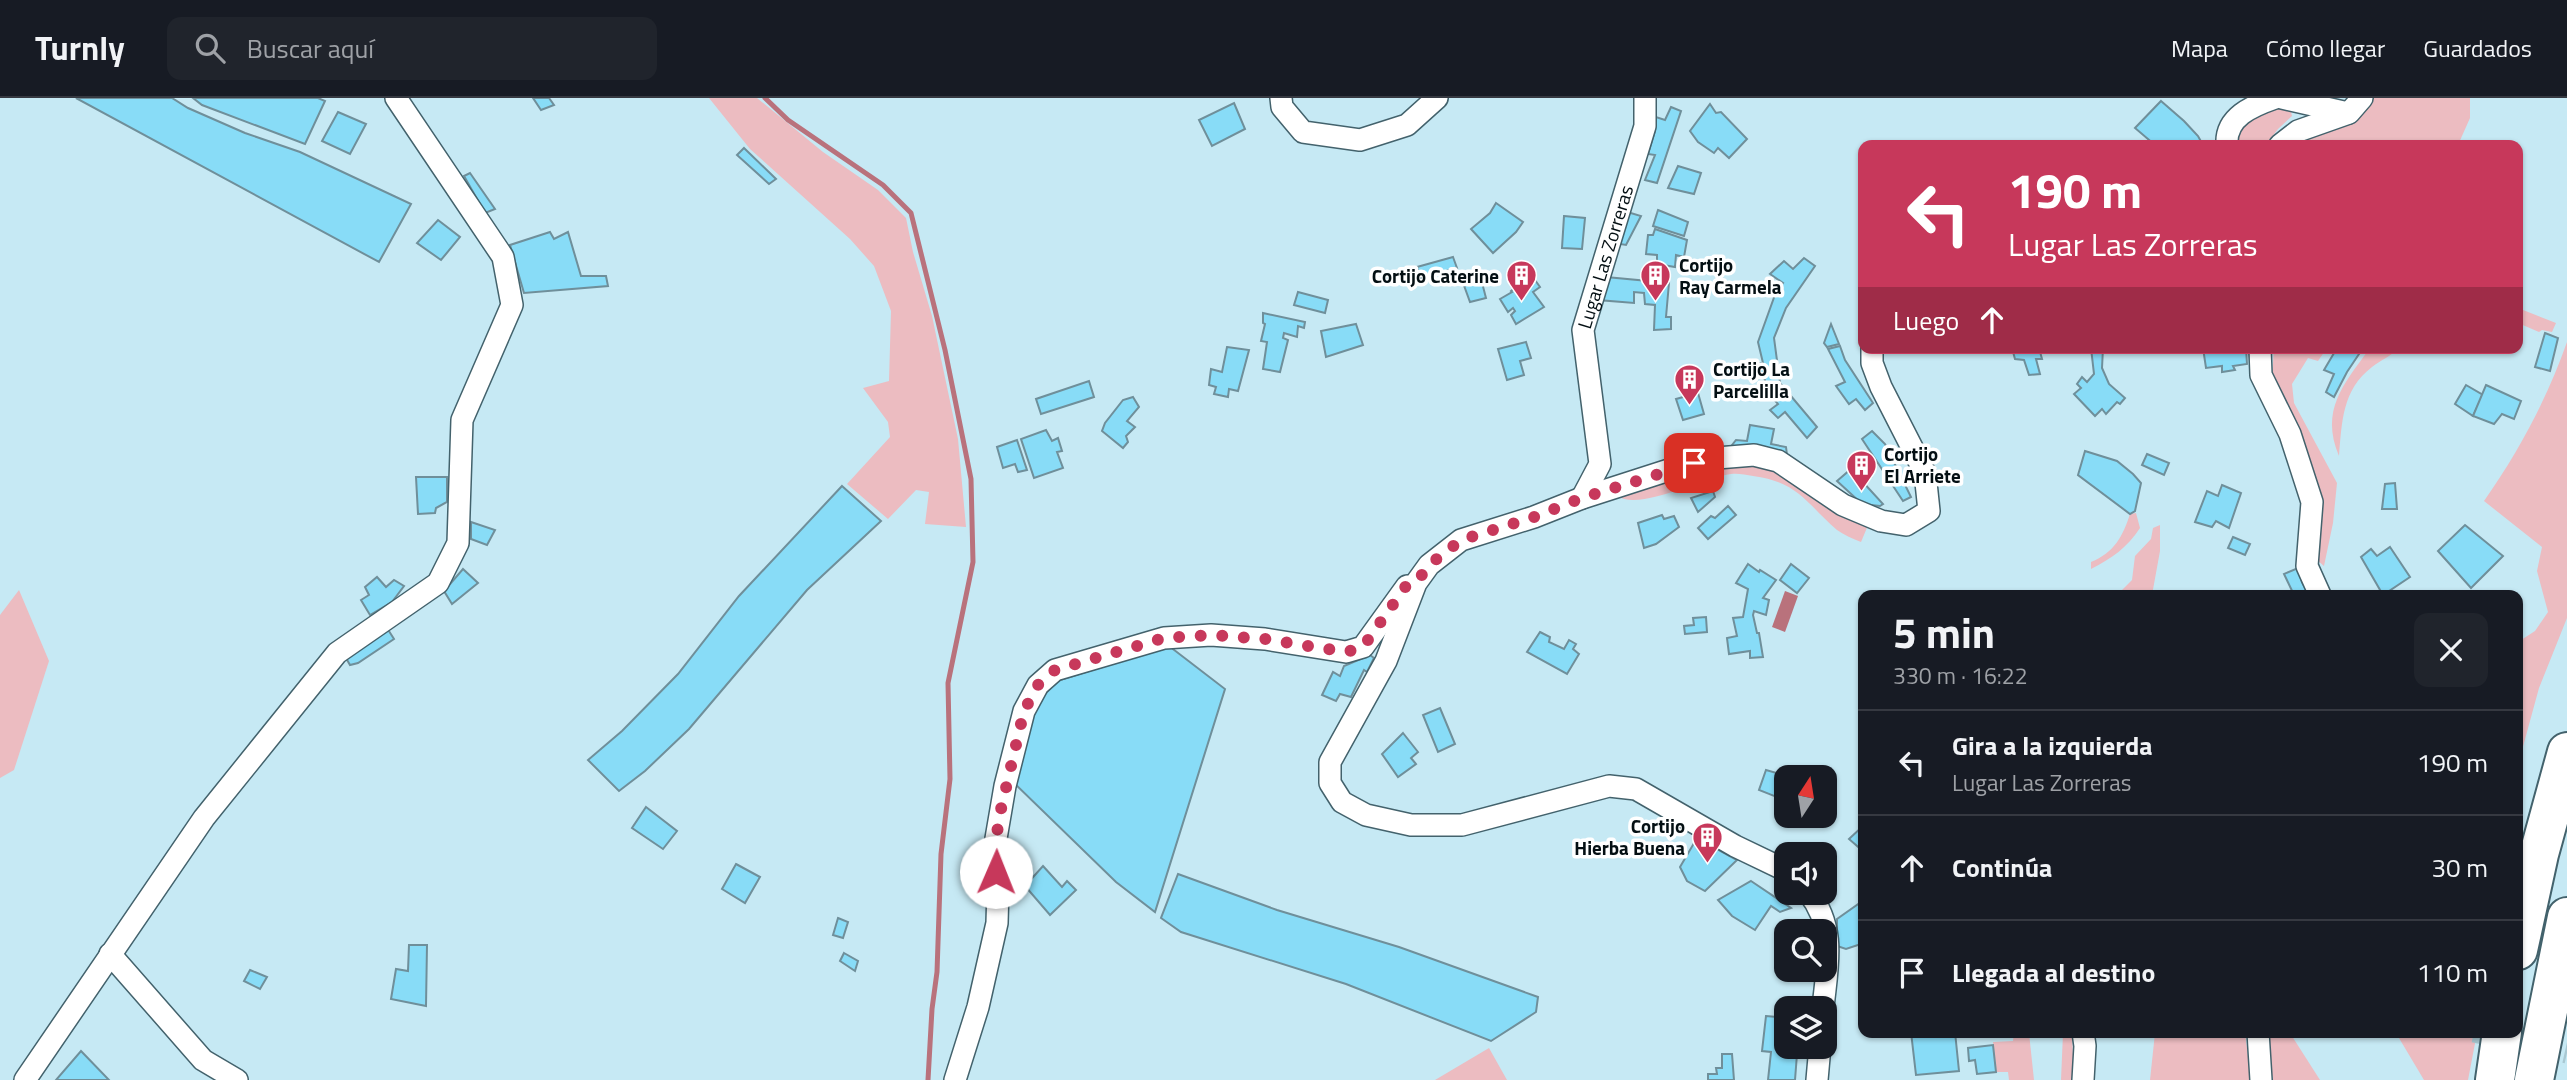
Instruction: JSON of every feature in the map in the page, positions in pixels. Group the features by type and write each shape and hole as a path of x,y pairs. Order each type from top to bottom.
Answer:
{"highway":[{"path":"2523,927 2539,854 2567,752"},
{"path":"2534,1080 2567,917"},
{"path":"2495,1080 2501,1038"}],"street":[{"path":"25,1080 204,818 337,653 438,583 458,543 462,420 512,305 503,257 396,98"},
{"path":"1281,98 1282,107 1303,132 1360,140 1407,125 1437,98"},
{"name":"Lugar Las Zorreras","path":"1582,498 1600,464 1583,330 1646,127 1645,98"},
{"path":"2227,140 2227,134 2235,119 2250,107 2275,98"},
{"path":"2282,98 2356,105"},
{"path":"2286,140 2298,131 2356,105"},
{"path":"1774,864 1735,846 1636,789 1609,786 1462,825 1411,825 1366,815 1342,802 1329,783 1329,762 1386,661 1416,583 1429,565 1461,540 1672,468 1717,458 1754,455 1778,461 1843,505 1881,521 1906,525 1929,511 1925,473 1881,387 1872,363 1872,354"},
{"path":"2260,354 2261,375 2290,433 2312,502 2308,566 2318,590"},
{"path":"955,1080 978,1007 997,923 998,888 993,856 1006,786 1024,711 1038,685 1055,670 1164,638 1211,635 1265,639 1346,652 1363,647 1406,586 1416,583"},
{"path":"1818,905 1829,937 1824,996"},
{"path":"110,954 203,1060 237,1080"},
{"path":"2083,1080 2084,1038"},
{"path":"2258,1038 2261,1080"},
{"path":"1817,1080 1819,1059"}],"shaded area":[{"path":"709,98 757,98 823,152 878,190 906,218 932,316 958,439 966,527 925,524 929,492 916,490 888,519 847,484 890,437 888,422 863,388 889,381 891,311 874,266 850,239 750,149"},
{"path":"2372,98 2470,98 2470,118 2460,140 2302,140 2316,133 2348,125 2365,111"},
{"path":"2271,106 2290,108 2292,116 2270,140 2234,140 2238,127"},
{"path":"2523,310 2556,323 2552,332 2539,332 2523,325"},
{"path":"2567,342 2567,618 2539,688 2523,747 2523,639 2535,631 2548,612 2537,571 2542,547 2484,501 2509,463 2551,384"},
{"path":"2274,354 2323,354 2318,361 2308,358 2292,384 2294,403 2337,483 2333,523 2324,566 2317,560 2272,377"},
{"path":"2366,354 2392,354 2362,376 2349,396 2341,431 2339,456 2332,425 2333,411 2351,374"},
{"path":"1747,462 1764,465 1869,523 1861,542 1837,530 1791,489 1781,483 1753,476 1731,474 1656,497 1627,500 1617,496 1673,473"},
{"path":"2136,513 2140,528 2135,535 2118,552 2091,569 2091,562 2112,549 2130,514"},
{"path":"2160,525 2160,551 2153,590 2122,590 2132,580 2135,556 2151,539 2153,528"},
{"path":"19,590 49,661 14,770 0,778 0,615"},
{"path":"1785,591 1798,596 1785,632 1772,627"},
{"path":"2013,1038 2030,1038 2034,1080 2009,1080 2008,1072 1996,1072 1993,1042 2013,1041"},
{"path":"2063,1038 2072,1038 2074,1080 2061,1080"},
{"path":"2154,1038 2246,1038 2251,1080 2150,1080"},
{"path":"2265,1038 2293,1038 2320,1080 2273,1080"},
{"path":"2399,1038 2476,1038 2468,1080 2424,1080"},
{"path":"1489,1048 1507,1080 1435,1080"}],"building":[{"path":"76,98 172,98 188,108 245,133 300,152 411,204 379,262"},
{"path":"193,98 318,98 325,101 305,144 202,105"},
{"path":"533,98 549,98 554,105 541,110"},
{"path":"2161,101 2200,140 2149,140 2135,128"},
{"path":"1234,103 1245,129 1212,146 1199,120"},
{"path":"1710,104 1716,113 1721,112 1747,139 1729,158 1718,148 1714,153 1698,142 1690,131"},
{"path":"1671,107 1681,111 1657,183 1645,180 1655,155 1648,154 1656,117 1665,120"},
{"path":"338,112 366,124 350,154 322,141"},
{"path":"744,148 776,179 769,184 737,155"},
{"path":"1678,166 1701,173 1694,194 1668,188"},
{"path":"470,173 495,209 485,213 464,176"},
{"path":"1496,203 1523,222 1493,253 1471,229 1490,213"},
{"path":"1658,210 1688,222 1684,236 1653,226"},
{"path":"1624,211 1641,216 1626,245 1614,243"},
{"path":"1564,216 1585,218 1582,249 1562,248"},
{"path":"438,220 460,237 441,260 417,243"},
{"path":"1655,229 1687,240 1684,257 1676,255 1675,267 1657,264 1657,255 1646,254 1648,235 1653,235"},
{"path":"550,232 554,239 568,232 581,276 606,276 608,286 524,293 510,245"},
{"path":"1453,257 1457,268 1420,278 1417,267"},
{"path":"1804,258 1815,266 1786,308 1774,338 1780,383 1817,427 1807,438 1785,412 1778,418 1770,410 1778,404 1768,392 1764,377 1755,379 1751,365 1763,363 1758,342 1776,292 1783,283 1770,274 1784,261 1793,269"},
{"path":"1480,275 1486,298 1470,302 1462,280"},
{"name":"Cortijo Ray Carmela","path":"1606,277 1669,283 1666,317 1671,317 1671,329 1654,330 1655,305 1645,304 1644,293 1634,292 1634,303 1598,300"},
{"name":"Cortijo Caterine","path":"1525,279 1529,284 1535,280 1540,287 1533,292 1544,307 1516,324 1511,315 1515,311 1513,308 1508,312 1500,299"},
{"path":"1298,292 1328,300 1325,313 1294,305"},
{"path":"1263,313 1305,322 1304,328 1298,326 1297,337 1284,333 1283,338 1288,340 1280,372 1263,369 1267,342 1261,341 1265,324"},
{"path":"1356,324 1363,345 1326,357 1321,331"},
{"path":"1831,324 1839,344 1827,347 1824,343"},
{"path":"2545,333 2558,338 2550,371 2535,367"},
{"path":"1526,342 1531,358 1520,361 1524,375 1507,380 1498,349"},
{"path":"1840,346 1845,360 1873,403 1865,410 1856,399 1849,404 1836,386 1845,382 1828,349"},
{"path":"1227,347 1249,350 1238,391 1229,389 1228,397 1214,394 1216,387 1209,385 1211,369 1222,372"},
{"path":"2014,354 2041,354 2042,359 2036,359 2040,374 2029,375 2024,360 2015,359"},
{"path":"2092,354 2103,354 2102,368 2109,384 2125,398 2106,414 2102,409 2095,416 2074,394 2081,388 2077,384 2082,377 2087,382 2094,374"},
{"path":"2204,354 2246,354 2247,364 2233,366 2235,370 2222,372 2222,366 2206,368"},
{"path":"2333,354 2359,354 2334,397 2326,392 2334,374 2324,370"},
{"path":"1089,381 1094,397 1041,414 1036,399"},
{"path":"2466,385 2483,395 2473,416 2455,404"},
{"path":"2486,385 2521,401 2514,419 2502,414 2494,424 2473,416"},
{"name":"Cortijo La Parcelilla","path":"1698,393 1704,414 1683,420 1676,399"},
{"path":"1133,397 1139,407 1127,421 1135,427 1126,436 1128,442 1123,448 1102,431 1123,400"},
{"path":"1750,425 1774,429 1771,444 1786,447 1787,455 1729,449 1736,440 1747,441"},
{"path":"1046,430 1052,441 1058,438 1062,451 1057,452 1063,468 1034,478 1021,439"},
{"path":"1872,431 1885,444 1911,497 1903,501 1862,439"},
{"path":"1017,440 1027,470 1018,472 1015,464 1003,468 997,447"},
{"path":"2085,451 2117,461 2141,483 2135,511 2130,514 2078,475"},
{"path":"2147,454 2169,463 2164,475 2142,465"},
{"path":"1858,459 1871,477 1867,480 1852,463"},
{"name":"Cortijo El Arriete","path":"1851,469 1883,504 1862,504 1837,481"},
{"path":"416,477 447,477 447,502 436,508 435,513 418,514"},
{"path":"2395,483 2397,509 2382,509 2385,484"},
{"path":"2222,485 2241,493 2229,528 2216,521 2212,527 2195,522 2207,491 2218,496"},
{"path":"842,486 881,521 807,590 689,729 645,771 619,791 588,760 622,731 678,674 739,596"},
{"path":"1713,491 1715,497 1698,512 1691,498"},
{"path":"1728,506 1736,515 1708,539 1698,528"},
{"path":"1662,515 1664,519 1674,516 1679,527 1656,544 1644,548 1638,523"},
{"path":"471,522 495,530 487,545 471,539"},
{"path":"2465,525 2503,556 2471,588 2438,551"},
{"path":"2233,537 2250,544 2245,555 2228,548"},
{"path":"2390,547 2410,577 2390,590 2380,590 2361,557 2371,549 2377,556"},
{"path":"1748,564 1776,580 1763,598 1769,600 1766,615 1754,611 1753,615 1763,657 1750,658 1750,651 1729,654 1727,638 1737,636 1733,618 1743,617 1748,589 1736,583"},
{"path":"1791,564 1809,578 1797,593 1780,580"},
{"path":"2298,568 2306,590 2292,590 2284,574"},
{"path":"463,569 478,583 452,604 444,591"},
{"path":"377,577 386,587 394,580 404,586 392,602 370,615 361,600 369,595 365,587"},
{"path":"1706,617 1707,632 1685,634 1684,626 1694,625 1693,618"},
{"path":"387,628 394,639 358,663 350,665 346,658"},
{"path":"1540,632 1550,637 1549,642 1564,649 1569,640 1576,644 1573,649 1579,654 1567,674 1527,652"},
{"path":"1169,646 1225,689 1155,912 1116,882 1012,781 1035,705 1057,681"},
{"path":"1370,655 1374,658 1367,672 1364,670 1351,697 1340,694 1336,701 1322,695 1333,672 1340,676 1344,666"},
{"path":"1440,708 1455,744 1438,752 1423,715"},
{"path":"1403,733 1418,752 1411,758 1416,764 1398,777 1382,754"},
{"path":"1766,770 1774,772 1774,796 1759,790"},
{"path":"646,807 677,831 663,849 632,828"},
{"path":"1858,831 1858,847 1849,839"},
{"name":"Cortijo Hierba Buena","path":"1697,838 1737,860 1705,891 1687,881 1680,867"},
{"path":"736,864 760,877 745,903 722,889"},
{"path":"1043,866 1062,887 1067,881 1076,890 1050,915 1025,886"},
{"path":"1178,874 1277,910 1399,947 1538,997 1536,1012 1491,1041 1346,984 1181,932 1161,918"},
{"path":"1751,881 1774,897 1774,905 1787,905 1791,908 1780,912 1771,906 1755,930 1732,916 1718,900"},
{"path":"1858,904 1858,945 1846,949 1837,946 1837,919"},
{"path":"838,918 848,922 843,938 833,935"},
{"path":"409,945 427,945 426,1006 391,999 396,969 408,971"},
{"path":"844,953 858,961 855,971 840,961"},
{"path":"250,970 267,977 260,989 244,981"},
{"path":"1766,1016 1774,1017 1774,1059 1797,1059 1795,1080 1768,1080 1771,1052 1762,1051"},
{"path":"1912,1038 1956,1038 1959,1071 1916,1075"},
{"path":"1993,1045 1996,1072 1977,1074 1975,1060 1969,1061 1968,1048"},
{"path":"81,1051 109,1080 56,1080"},
{"path":"1722,1054 1732,1054 1734,1080 1708,1080 1708,1074 1717,1074 1716,1068 1722,1068"}],"waterway":[{"path":"765,98 788,120 883,185 911,213 945,350 971,479 973,562 948,683 950,779 941,854 937,972 928,1080"}],"tunnel":[{"path":"2501,1038 2567,1053"}],"place":[{"name":"Cortijo Caterine","path":"1522,303"},
{"name":"Cortijo Ray Carmela","path":"1656,303"},
{"name":"Cortijo La Parcelilla","path":"1690,407"},
{"name":"Cortijo El Arriete","path":"1861,492"},
{"name":"Cortijo Hierba Buena","path":"1708,864"}],"route":[{"path":"996,872 993,856 1001,809 1024,711 1038,685 1055,670 1164,638 1211,635 1265,639 1346,652 1363,647 1406,586 1416,583 1429,565 1461,540 1672,468 1694,463"}]}
